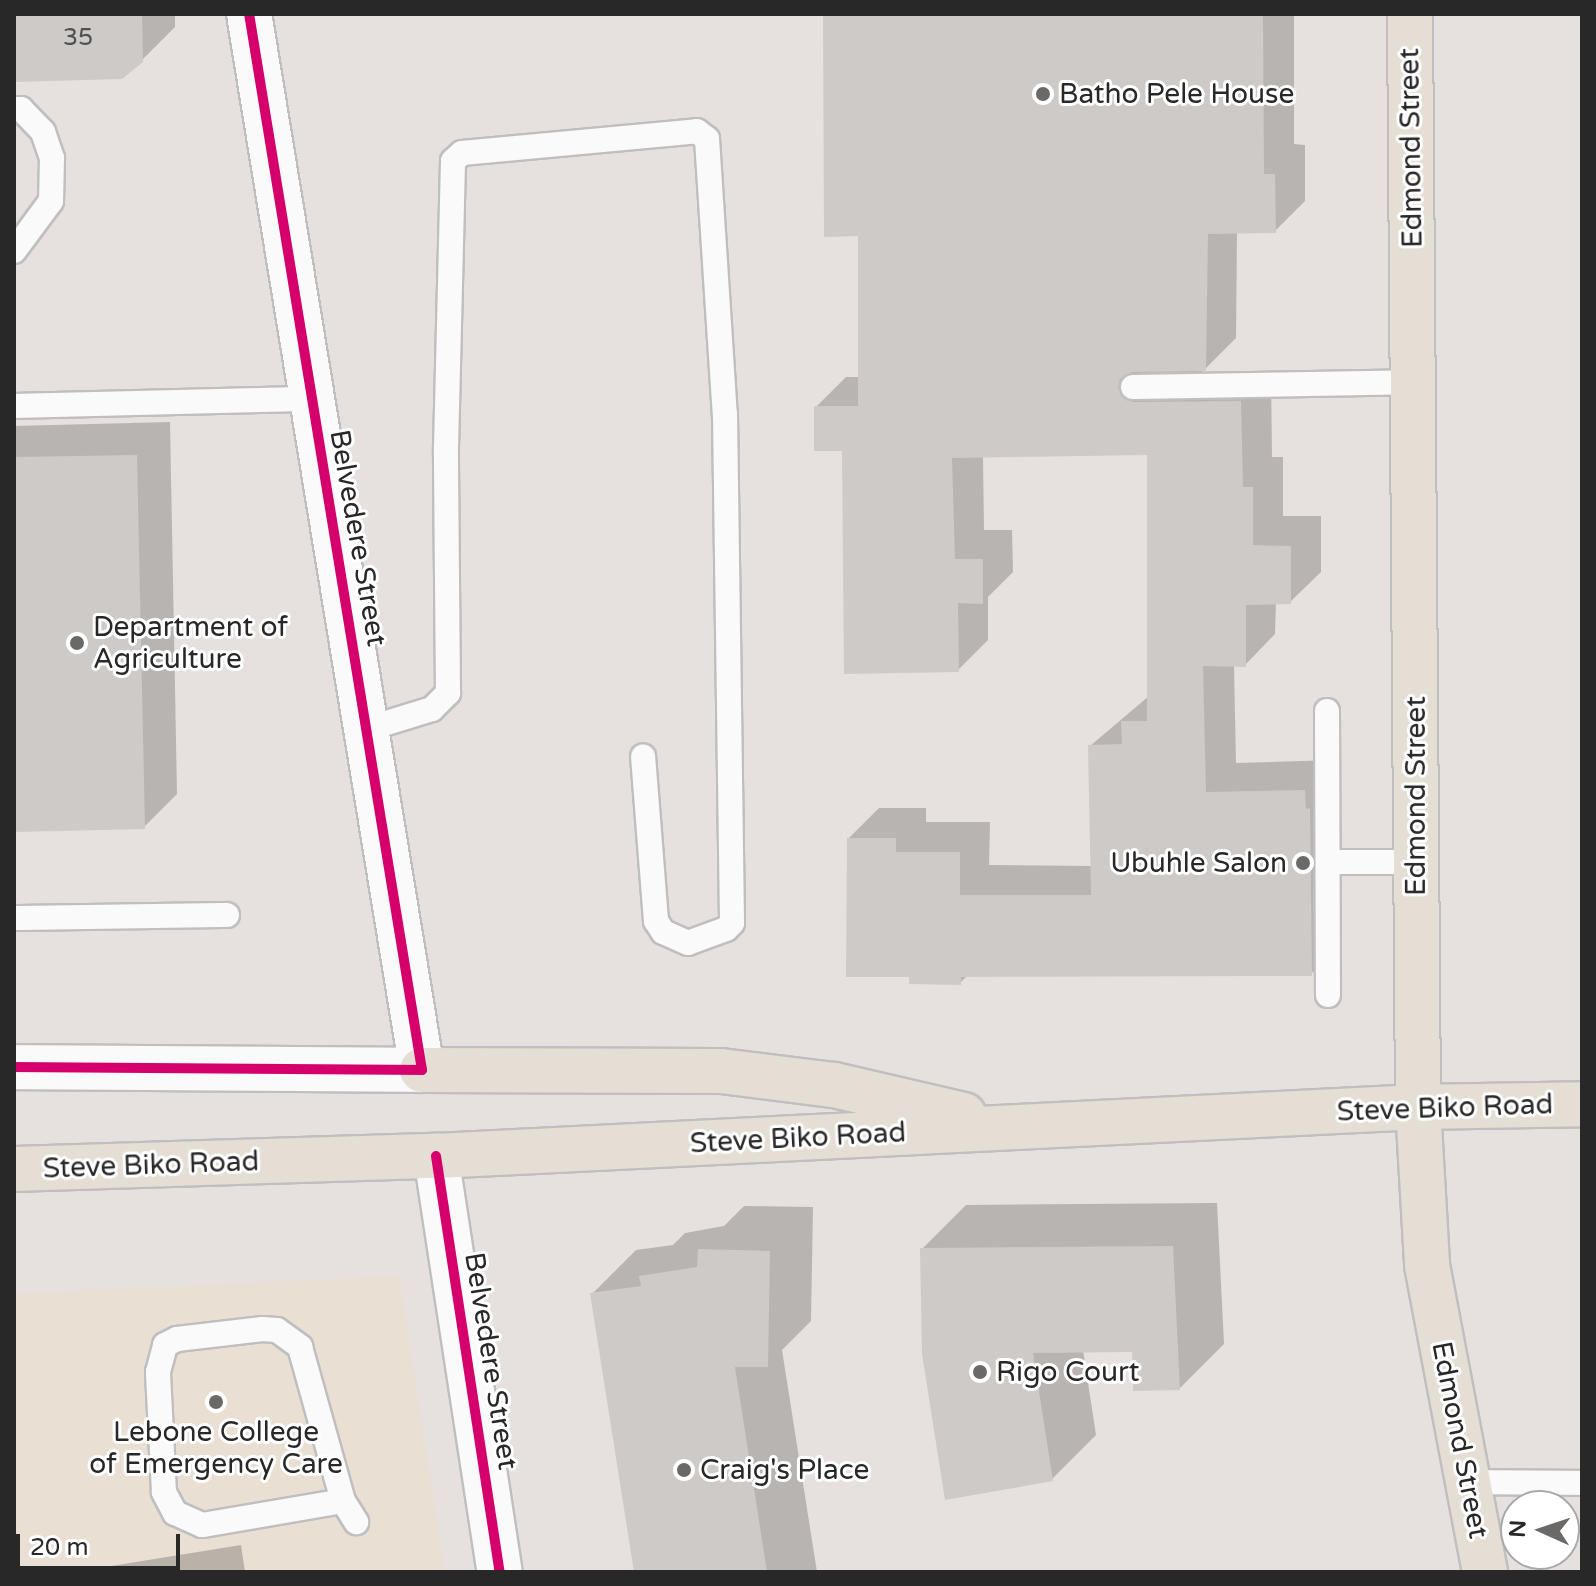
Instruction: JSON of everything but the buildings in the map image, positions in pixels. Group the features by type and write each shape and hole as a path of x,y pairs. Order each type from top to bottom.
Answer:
{"main road":[{"name":"Edmond Street","path":"1410,14 1418,1107 1427,1265 1485,1572"},
{"path":"422,1070 721,1071 834,1085 1017,1127"},
{"name":"Steve Biko Road","path":"14,1169 436,1156 1418,1107 1582,1104"}],"street":[{"name":"Belvedere Street","path":"249,14 422,1070"},
{"path":"14,1067 422,1070"},
{"name":"Belvedere Street","path":"436,1156 500,1572"}],"lane":[{"path":"14,109 21,109 43,132 52,158 51,201 14,251"},
{"path":"367,729 432,709 448,693 446,448 453,161 462,153 697,131 707,139 725,414 732,923 688,943 663,932 656,921 643,757"},
{"path":"1133,387 1413,382"},
{"path":"14,406 310,399"},
{"path":"1327,711 1328,995"},
{"path":"1328,862 1416,862"},
{"path":"14,918 227,915"},
{"path":"262,1329 277,1330 300,1347 350,1511 202,1525 175,1513 164,1492 158,1372 165,1345 177,1339 262,1329"},
{"path":"1468,1482 1582,1483"}],"shaded area":[{"name":"Lebone College of Emergency Care","path":"399,1276 445,1572 14,1572 14,1294"}],"cycle path":[{"path":"14,1067 422,1070 249,14"},
{"path":"436,1156 500,1572"}],"place":[{"name":"Batho Pele House","path":"1043,94"},
{"name":"Department of Agriculture","path":"77,643"},
{"name":"Ubuhle Salon","path":"1303,863"},
{"name":"Rigo Court","path":"980,1372"},
{"name":"Lebone College of Emergency Care","path":"216,1402"},
{"name":"Craig's Place","path":"684,1470"}]}
